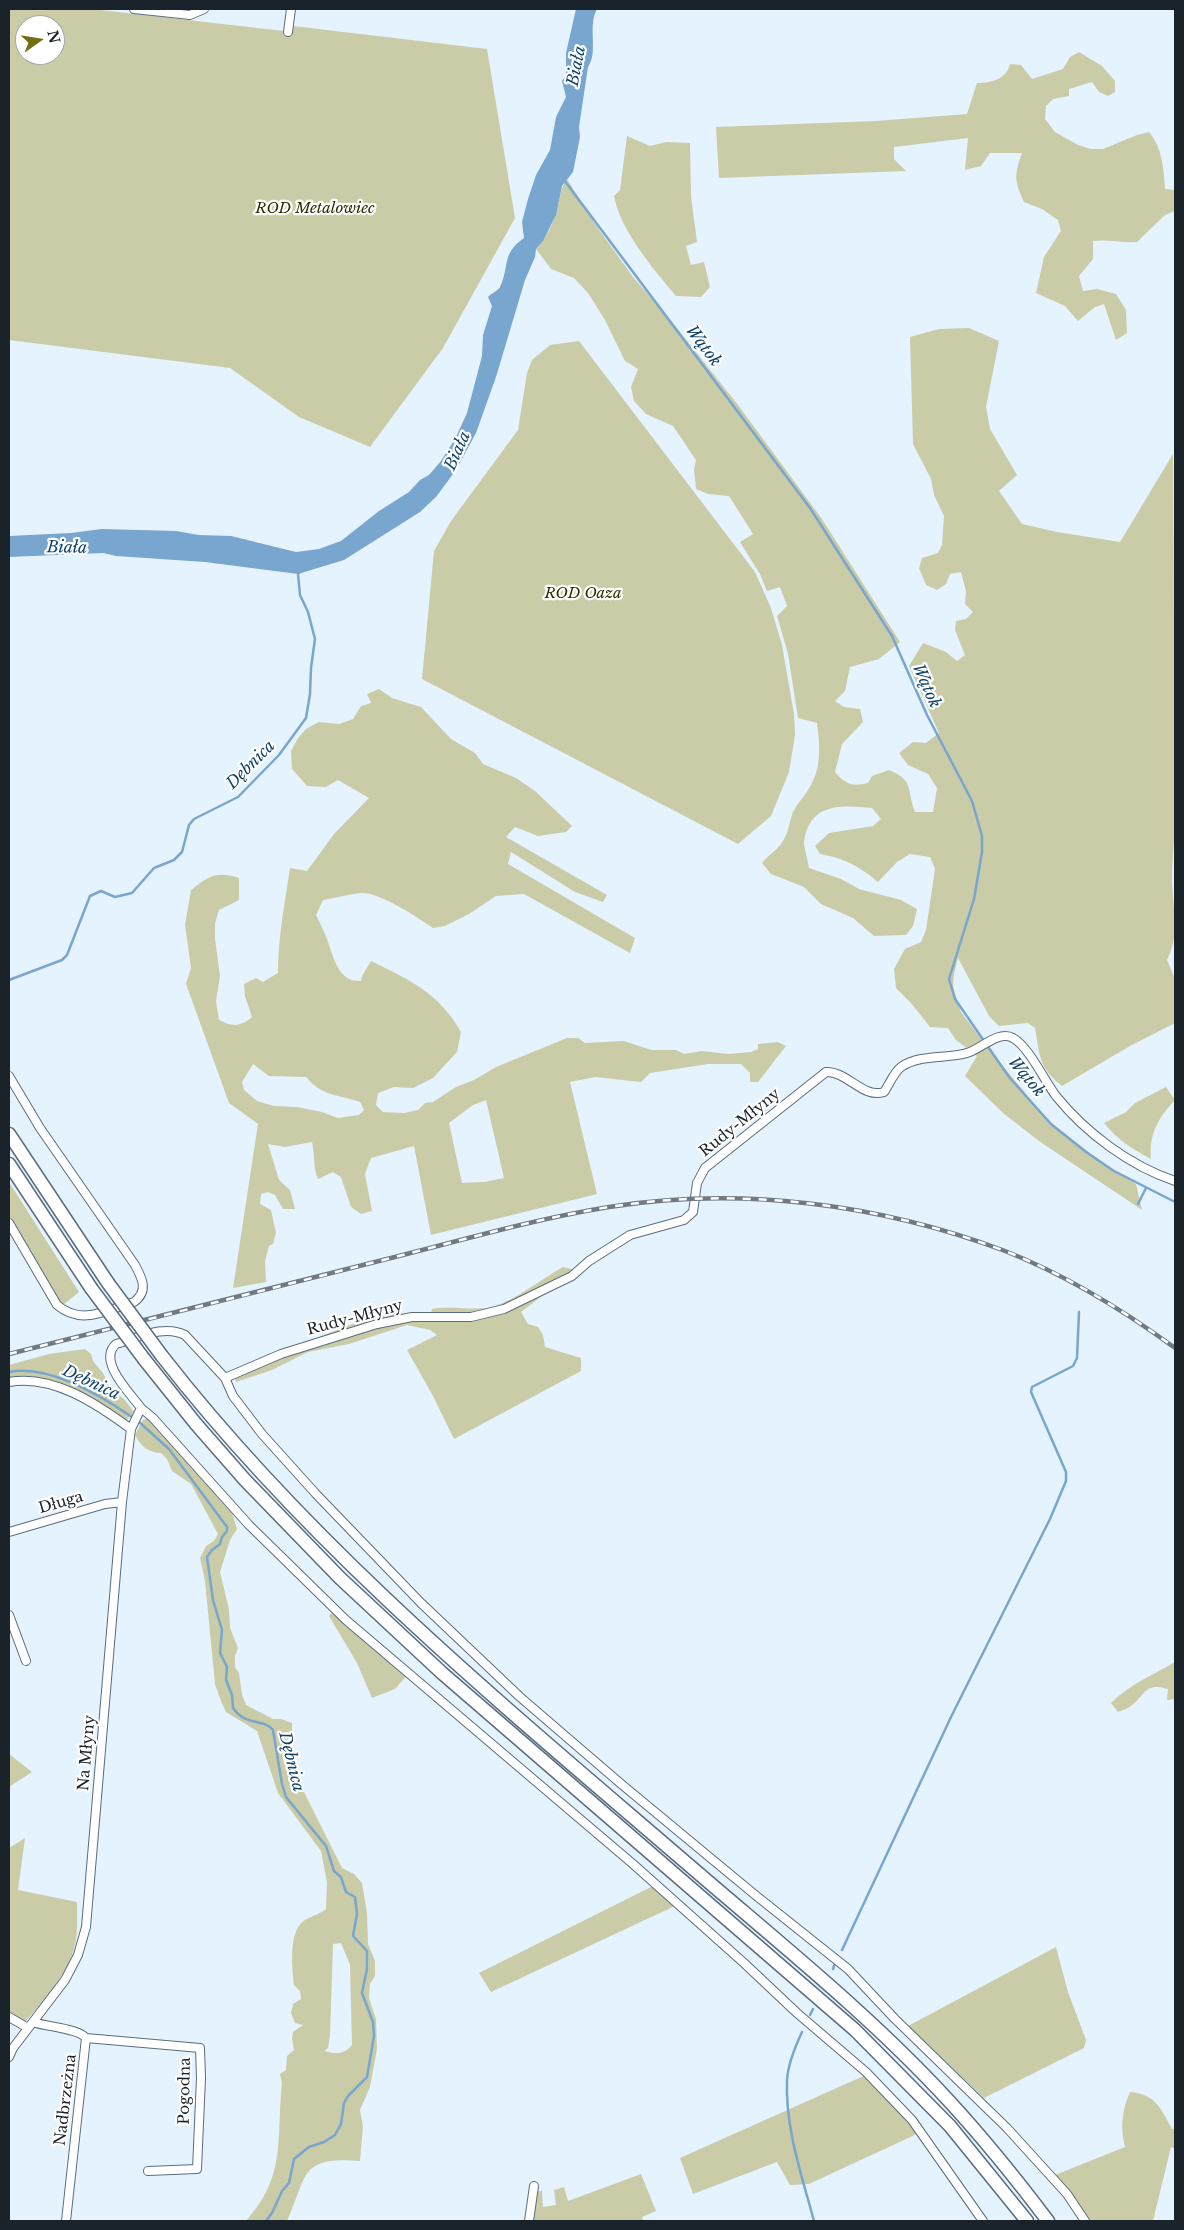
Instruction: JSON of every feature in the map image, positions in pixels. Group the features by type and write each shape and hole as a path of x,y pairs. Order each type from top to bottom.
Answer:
{"main road":[{"path":"9,1134 108,1283 162,1356 298,1514 348,1564 516,1716 872,2024 948,2100 1048,2221"},
{"path":"9,1164 91,1288 144,1359 196,1424 246,1480 340,1578 442,1672 855,2030 950,2126 1027,2221"}],"street":[{"path":"134,9 190,15 204,9"},
{"path":"288,32 291,9"},
{"name":"Rudy-Młyny","path":"225,1378 281,1354 378,1324 412,1317 471,1317 504,1309 534,1296 572,1276 589,1261 630,1234 684,1220 692,1212 697,1183 705,1168 826,1072 835,1072 870,1092 878,1094 884,1092 900,1068 919,1060 969,1053 999,1036 1012,1037 1021,1045 1056,1096 1101,1139 1130,1160 1175,1181"},
{"path":"9,1076 40,1128 135,1265 143,1281 143,1290 139,1298 134,1302 86,1316 67,1313 57,1305 9,1223"},
{"path":"983,2221 912,2120 866,2072 797,2013 626,1858 346,1620 250,1525 154,1418 141,1408 112,1367 109,1359 111,1349 116,1344 168,1329 185,1334 225,1378 233,1396 262,1434 316,1494 421,1603 520,1697 620,1783 848,1969 895,2019 1014,2134 1067,2194 1085,2221"},
{"path":"9,1382 41,1383 62,1388 105,1410 131,1429 141,1408"},
{"name":"Na Młyny","path":"9,2057 13,2048 65,1980 78,1955 86,1928 122,1502 131,1429"},
{"name":"Długa","path":"9,1532 105,1504 122,1502"},
{"path":"9,1615 26,1661"},
{"name":"Nadbrzeżna","path":"9,2017 30,2025 79,2032 86,2038 66,2221"},
{"name":"Pogodna","path":"86,2038 200,2048 201,2078 197,2170 148,2171"},
{"path":"529,2221 534,2186"}],"green space":[{"name":"ROD Metalowiec","path":"9,9 92,9 284,31 293,26 487,49 515,218 443,348 370,447 299,417 230,368 9,340"},
{"path":"1079,52 1102,66 1115,81 1115,92 1108,96 1099,92 1092,82 1069,89 1069,96 1053,99 1046,106 1045,119 1055,132 1078,145 1091,149 1103,149 1149,132 1160,152 1165,189 1175,190 1175,211 1165,215 1137,242 1093,241 1093,259 1079,276 1083,291 1097,289 1116,294 1126,310 1127,333 1116,340 1104,304 1095,307 1078,321 1065,306 1036,293 1044,257 1061,231 1058,220 1042,209 1024,202 1016,178 1022,153 990,153 981,166 965,170 968,138 894,147 894,159 906,171 719,178 716,127 876,121 967,114 977,83 988,82 1002,77 1010,64 1021,65 1032,79 1063,69 1070,57"},
{"path":"627,136 650,146 666,142 690,143 691,196 697,242 686,246 691,265 704,262 710,287 701,297 676,296 639,249 623,223 614,196 620,190"},
{"path":"567,179 595,224 633,277 672,322 738,405 822,519 900,642 879,659 850,667 845,691 835,701 844,707 860,709 863,722 842,744 835,772 850,784 868,783 872,776 889,770 903,778 906,782 915,812 933,812 937,788 928,774 908,765 899,753 913,742 926,743 939,733 909,666 923,643 946,652 957,661 965,655 955,630 956,621 966,619 973,612 965,604 966,591 961,572 950,574 946,584 937,590 926,585 919,568 922,558 938,553 942,545 944,516 934,495 931,479 913,444 910,337 939,329 969,328 999,341 986,407 990,429 1017,475 999,491 1022,524 1057,532 1120,542 1173,454 1175,822 1172,881 1175,932 1167,960 1175,979 1175,1023 1130,1046 1062,1086 1048,1073 1041,1060 1035,1028 1028,1023 999,1026 989,1016 958,958 953,986 961,1012 1048,1121 1106,1165 1136,1184 1142,1210 1039,1141 1003,1113 965,1076 977,1056 956,1040 948,1028 930,1027 896,988 894,969 905,949 921,942 926,930 935,869 930,857 910,854 897,862 878,882 851,863 820,854 815,846 829,833 873,826 881,819 872,808 846,806 828,809 814,818 806,832 804,844 809,868 841,879 859,889 901,900 917,909 913,926 906,935 874,936 853,918 821,904 804,887 771,874 762,863 785,838 796,806 813,782 819,758 817,723 798,718 788,654 777,616 787,606 780,587 767,591 760,574 740,542 753,534 729,496 708,494 696,489 694,469 696,460 673,426 646,414 634,401 631,387 638,369 625,361 605,320 588,293 574,278 551,269 536,249 552,225"},
{"name":"ROD Oaza","path":"579,341 755,572 771,608 782,645 794,714 795,735 789,772 771,816 738,844 422,679 434,551 451,521 518,430 527,373 532,360 550,345"},
{"path":"379,689 392,698 421,707 451,739 475,753 483,764 516,778 535,791 572,826 566,832 538,836 515,827 506,837 607,895 603,902 575,892 511,852 508,864 635,938 630,953 524,894 496,896 469,914 445,926 433,928 399,906 370,894 362,893 323,900 316,915 336,964 343,975 361,981 371,961 411,982 433,997 443,1007 461,1032 457,1052 433,1078 413,1088 394,1087 378,1093 376,1105 383,1112 404,1113 418,1110 425,1103 433,1102 456,1087 474,1080 496,1067 567,1038 578,1038 585,1043 624,1041 651,1050 676,1050 684,1054 702,1051 728,1054 751,1052 758,1049 758,1044 778,1042 786,1046 758,1082 750,1082 750,1073 741,1064 708,1064 650,1073 641,1082 595,1077 570,1082 597,1194 431,1235 414,1146 371,1158 365,1174 372,1211 361,1214 351,1207 341,1177 333,1172 318,1179 315,1170 312,1142 285,1147 268,1144 279,1180 290,1190 295,1209 283,1209 275,1195 268,1192 261,1194 260,1204 271,1210 276,1233 273,1244 269,1246 265,1261 266,1282 233,1288 258,1124 229,1103 186,984 191,968 185,925 191,890 213,876 224,875 239,878 239,900 219,910 215,923 215,939 220,976 216,1001 219,1020 232,1025 244,1023 252,1017 245,996 244,984 256,978 263,982 278,973 280,933 290,868 307,871 334,834 369,798 338,780 326,787 307,786 292,769 291,751 298,738 306,729 319,722 339,724 353,719 361,706 371,703 367,694","holes":["253,1064 269,1076 306,1077 324,1092 360,1102 364,1110 359,1115 338,1118 322,1112 297,1107 274,1106 257,1101 244,1090 242,1082","486,1100 504,1178 484,1182 462,1183 449,1123 473,1105"]},
{"path":"1166,1087 1175,1100 1159,1120 1153,1134 1151,1159 1126,1144 1104,1123 1126,1112 1135,1103"},
{"path":"9,1182 79,1292 63,1305 58,1301 9,1215"},
{"path":"563,1267 576,1270 521,1312 528,1324 538,1327 543,1335 545,1347 581,1358 581,1371 454,1439 433,1396 407,1350 437,1335 430,1330 407,1325 349,1344 308,1352 272,1370 236,1382 234,1375 297,1350 301,1344 368,1318 400,1312 407,1317 430,1317 432,1309 487,1308 496,1306 506,1302"},
{"path":"85,1349 91,1354 93,1361 103,1373 110,1387 124,1399 134,1412 126,1421 65,1386 39,1378 9,1377 9,1365 49,1354"},
{"path":"149,1418 232,1513 237,1529 230,1540 220,1572 229,1609 230,1628 238,1648 235,1656 235,1667 239,1673 242,1694 246,1705 273,1719 281,1719 292,1723 292,1732 283,1748 283,1761 294,1772 342,1868 354,1874 362,1883 367,1913 368,1944 375,1961 375,1976 370,1984 369,1998 376,2019 377,2049 370,2087 360,2110 363,2126 360,2161 340,2160 325,2162 315,2166 308,2172 303,2181 287,2221 246,2221 259,2204 274,2172 279,2139 282,2083 280,2074 286,2070 287,2056 294,2050 293,2032 303,2025 295,2023 291,2013 293,2004 301,1999 300,1991 294,1985 292,1950 294,1940 296,1932 305,1920 326,1909 327,1882 321,1851 278,1793 257,1731 226,1712 221,1701 215,1684 205,1581 200,1558 206,1546 214,1541 218,1534 191,1484 172,1471 167,1459 161,1453 148,1450 135,1435 143,1420","holes":["341,1943 350,1965 352,2045 346,2051 339,2053 324,2051 328,2048 330,2035 333,1944"]},
{"path":"335,1609 408,1674 395,1689 372,1698 357,1663 329,1616"},
{"path":"1175,1662 1175,1699 1167,1700 1168,1689 1155,1687 1147,1690 1137,1701 1118,1712 1111,1703 1134,1685"},
{"path":"9,1754 32,1772 9,1787"},
{"path":"25,1838 18,1890 77,1902 77,1935 72,1956 67,1966 40,2005 25,2022 9,2014 9,1848"},
{"path":"655,1885 677,1905 491,1992 479,1973"},
{"path":"1056,1947 1068,1992 1086,2040 1084,2048 984,2098 908,2026"},
{"path":"868,2074 919,2133 809,2184 790,2185 777,2162 693,2194 680,2158"},
{"path":"1130,2092 1139,2093 1152,2099 1161,2109 1172,2129 1175,2128 1175,2149 1171,2147 1153,2221 1089,2221 1055,2175 1125,2147 1123,2119"},
{"path":"641,2174 656,2211 642,2217 643,2221 527,2221 533,2192 542,2191 543,2207 556,2205 554,2190 564,2187 568,2201"}],"water":[{"name":"Biała","path":"576,9 597,9 593,23 593,54 588,67 579,127 580,137 573,172 562,186 556,215 543,241 536,249 496,377 476,433 456,470 436,497 420,512 344,560 298,574 205,562 116,556 103,553 9,557 9,536 71,533 102,529 176,531 199,535 231,536 296,552 319,549 341,541 379,511 409,492 420,480 429,475 441,461 455,439 467,413 482,356 483,335 492,306 488,297 500,287 509,255 512,249 524,238 522,222 528,199 536,175 550,150 556,117 566,97 562,81 566,75 566,53"}],"waterway":[{"name":"Wątok","path":"564,180 810,508 892,636 927,715 972,801 982,836 982,852 974,899 949,979 955,999 1009,1077 1051,1124 1086,1152 1114,1171 1175,1202"},
{"name":"Dębnica","path":"9,980 62,960 67,955 90,896 101,891 115,897 132,893 154,868 174,860 182,852 189,825 194,819 238,797 279,755 306,718 315,639 308,612 300,595 298,574 300,571"},
{"path":"1138,1204 1146,1188"},
{"path":"842,1950 951,1717 1050,1519 1066,1481 1066,1472 1031,1392 1032,1387 1073,1366 1077,1358 1079,1312"},
{"name":"Dębnica","path":"9,1372 41,1373 74,1383 132,1417"},
{"name":"Dębnica","path":"139,1422 169,1449 227,1527 227,1531 222,1537 220,1544 207,1557 213,1600 222,1630 220,1653 227,1667 226,1680 232,1695 233,1708 243,1718 265,1724 273,1730 286,1797 326,1846 334,1871 341,1877 346,1892 355,1897 357,1914 353,1936 367,1951 367,1969 362,1993 373,2022 374,2036 367,2077 348,2096 344,2103 341,2124 335,2135 324,2142 309,2147 294,2159 289,2183 282,2191 272,2213 266,2221"},
{"path":"833,1969 835,1963"},
{"path":"810,2015 813,2009"},
{"path":"802,2032 789,2068 787,2098 795,2152 814,2221"}],"railway":[{"path":"9,1354 579,1212 659,1201 709,1198 759,1199 860,1211 909,1221 958,1235 1028,1260 1072,1282 1135,1320 1175,1348"}]}
